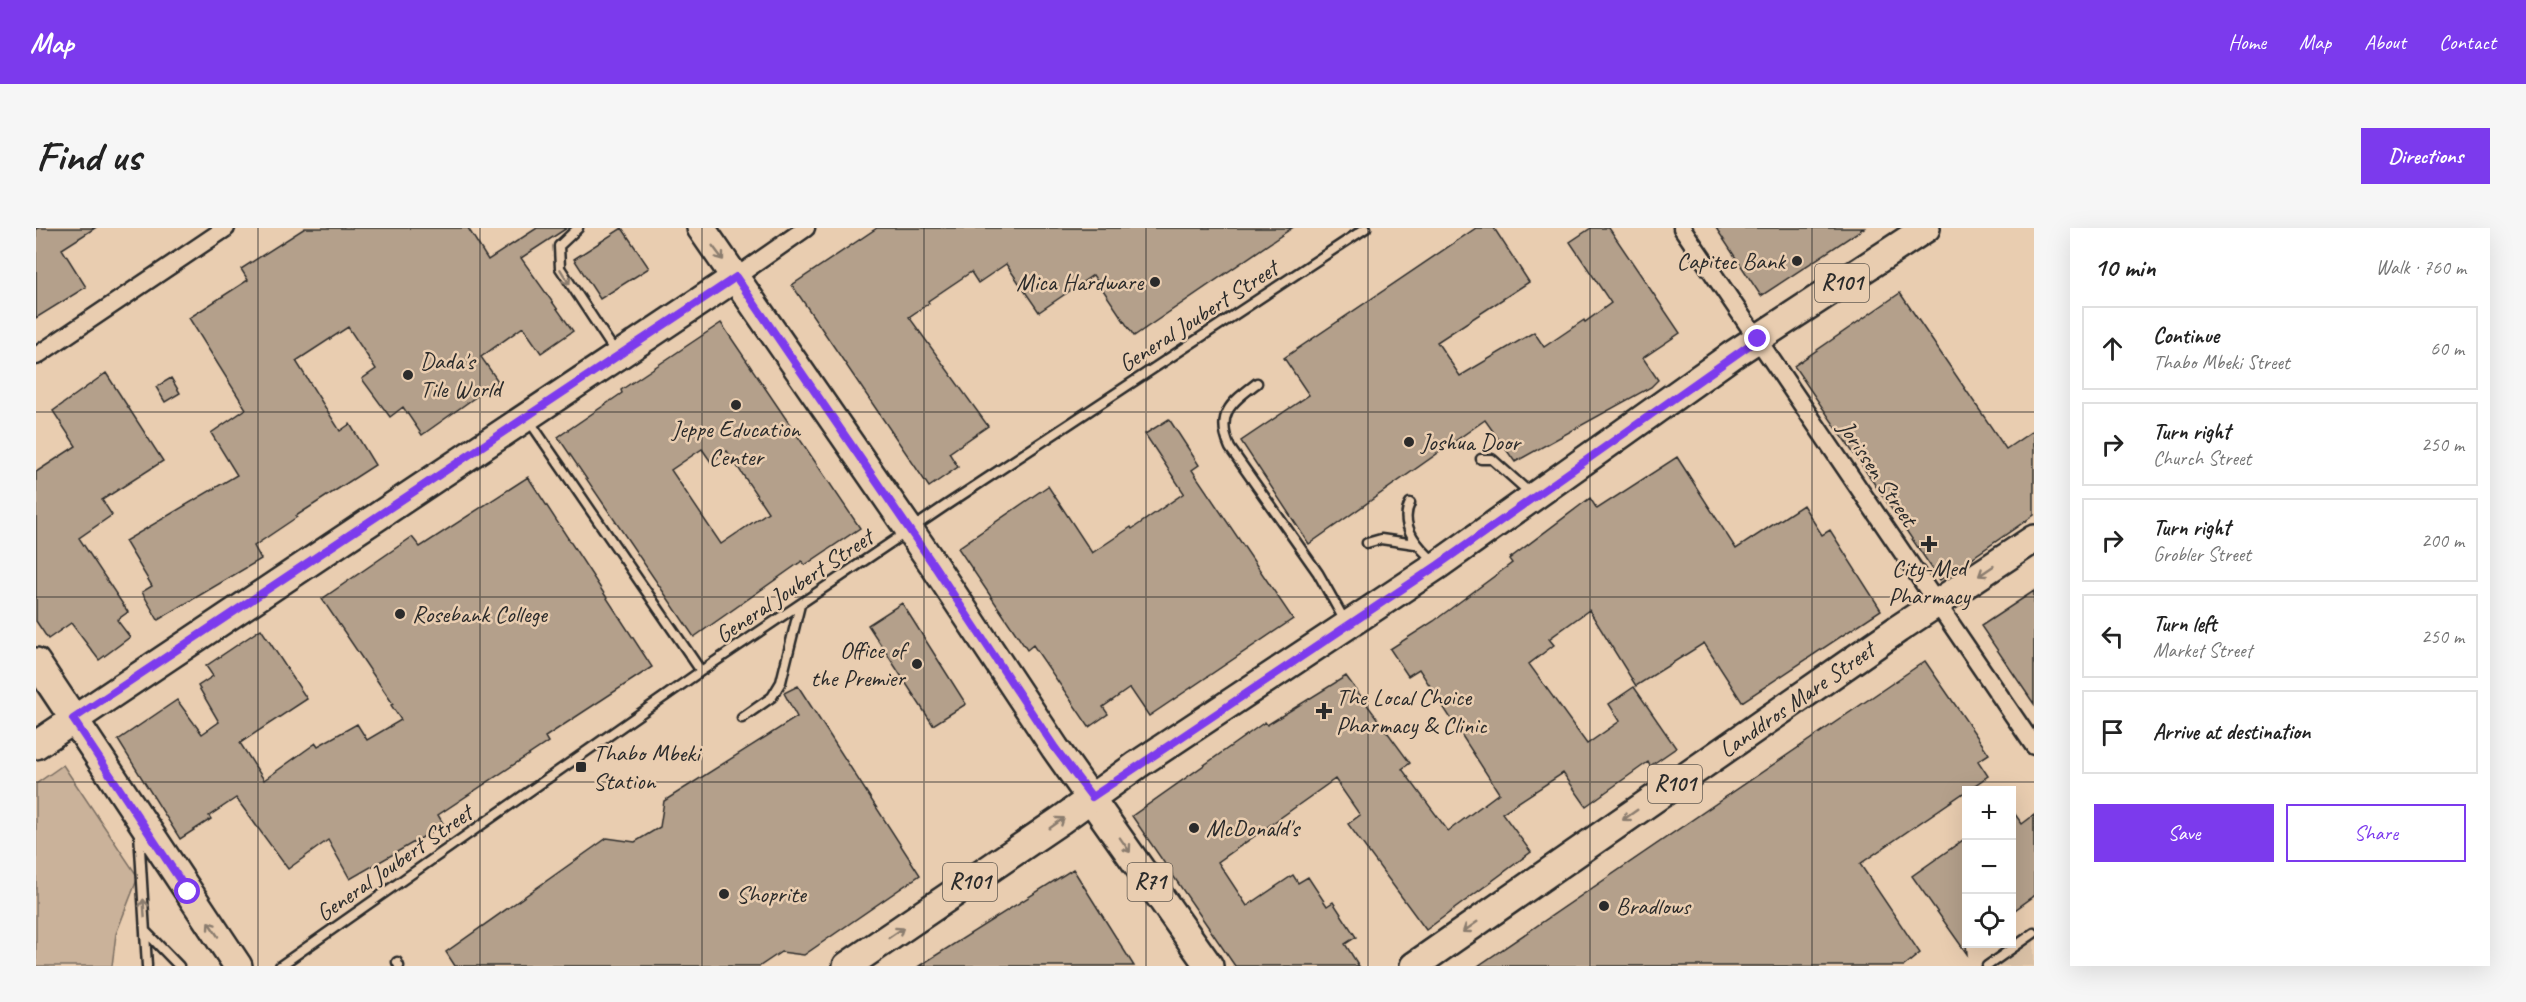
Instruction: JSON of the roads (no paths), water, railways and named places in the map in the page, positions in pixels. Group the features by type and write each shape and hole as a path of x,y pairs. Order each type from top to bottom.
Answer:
{"main road":[{"path":"700,228 933,564 1055,748 1092,797"},
{"name":"R101","path":"847,966 1092,797 1438,565 1758,339 1926,228"},
{"path":"36,745 736,277"},
{"name":"Landdros Mare Street","path":"1413,966 2034,539"},
{"path":"36,662 238,966"},
{"name":"R71","path":"1092,797 1209,966"}],"street":[{"path":"36,356 226,228"},
{"path":"736,277 806,228"},
{"name":"Jorissen Street","path":"1682,228 2034,746"}],"lane":[{"path":"578,228 559,246 560,268 617,355"},
{"name":"General Joubert Street","path":"283,965 701,671 1366,228"},
{"path":"1257,382 1234,401 1223,421 1224,432 1230,448 1318,573 1347,626"},
{"path":"526,416 701,671"},
{"path":"1481,459 1492,459 1535,498"},
{"path":"1410,503 1407,508 1408,522 1415,544 1438,565"},
{"path":"1367,543 1381,539 1415,544"},
{"path":"742,718 772,697 781,682 800,604"},
{"path":"138,817 147,966"},
{"path":"146,932 179,966"},
{"path":"1987,966 2034,933"}],"place":[{"name":"Capitec Bank","path":"1797,261"},
{"name":"Mica Hardware","path":"1155,282"},
{"name":"Dada's Tile World","path":"408,375"},
{"name":"Jeppe Education Center","path":"736,405"},
{"name":"Joshua Door","path":"1409,442"},
{"name":"City-Med Pharmacy","path":"1929,544"},
{"name":"Rosebank College","path":"400,614"},
{"name":"Office of the Premier","path":"917,664"},
{"name":"The Local Choice Pharmacy & Clinic","path":"1324,711"},
{"name":"Thabo Mbeki Station","path":"581,767"},
{"name":"McDonald's","path":"1194,828"},
{"name":"Shoprite","path":"724,894"},
{"name":"Bradlows","path":"1604,906"}]}
